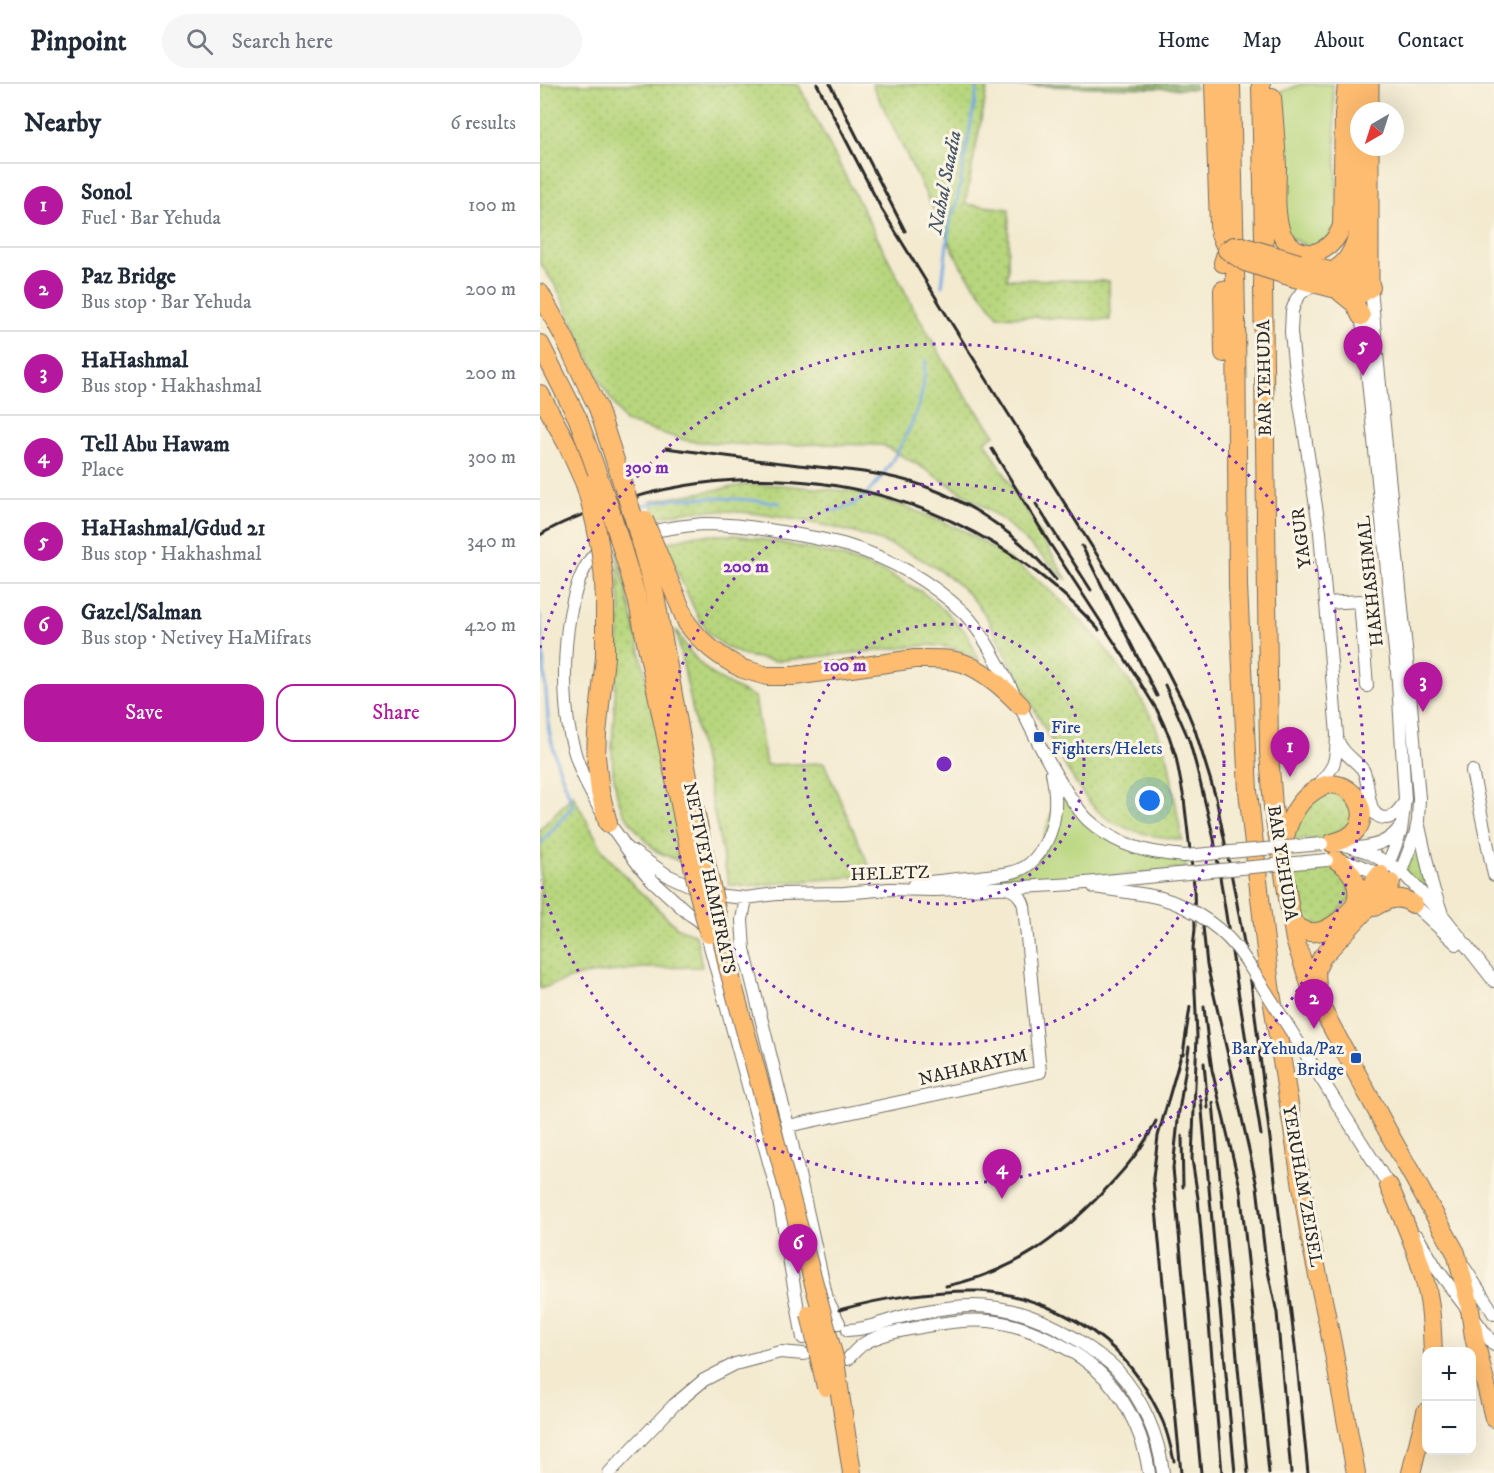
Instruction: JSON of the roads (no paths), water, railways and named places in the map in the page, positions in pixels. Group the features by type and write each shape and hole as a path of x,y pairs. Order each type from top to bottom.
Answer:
{"highway":[{"path":"1215,84 1219,225 1227,250 1250,264 1297,270 1332,271 1339,268 1348,258 1359,231"},
{"name":"BAR YEHUDA","path":"1231,84 1236,305 1238,586 1248,791"},
{"name":"BAR YEHUDA","path":"1261,84 1269,752 1273,807 1292,921 1297,945 1311,987 1456,1253 1464,1278 1479,1362 1494,1418"},
{"path":"1271,84 1276,145 1277,210 1281,234 1288,244 1301,252 1314,254 1327,248 1333,242 1342,226 1344,115 1347,84"},
{"path":"1227,250 1223,261 1225,416 1230,532 1238,586"},
{"path":"1297,270 1314,284 1337,290 1363,287"},
{"path":"1332,271 1363,287"},
{"path":"1337,290 1355,304 1361,316"},
{"name":"NETIVEY HAMIFRATS","path":"540,293 598,408 635,522 655,595 687,772 728,967 835,1361 832,1384 841,1473"},
{"name":"NETIVEY HAMIFRATS","path":"540,344 578,419 611,512 636,598 699,895 806,1296 832,1384 852,1473"},
{"path":"540,394 585,484 601,544 605,572 605,657 596,756 600,792 608,823"},
{"path":"598,408 687,623 694,634 713,651 743,669 767,676 794,676 915,659 963,663 1005,690 1020,706"},
{"path":"1282,855 1291,817 1314,790 1335,784 1347,789 1357,799 1362,817 1353,834 1329,852 1347,868 1356,882 1360,909"},
{"name":"YERUHAM ZEISEL","path":"1248,791 1270,987 1291,1121 1310,1237 1356,1473"},
{"path":"1321,1007 1316,989 1318,963 1390,873"},
{"path":"1292,921 1310,932 1324,931 1360,909 1384,901 1403,898 1413,904"},
{"path":"1389,1186 1417,1256 1424,1280 1429,1302 1433,1347"},
{"path":"1479,1362 1483,1352 1490,1349 1494,1351"},
{"path":"1411,1473 1422,1428"}],"main road":[{"path":"1357,84 1359,231 1363,287"},
{"path":"1371,84 1371,102"},
{"path":"1363,287 1370,156"}],"street":[{"name":"YAGUR","path":"1314,284 1301,293 1296,300 1291,332 1294,372 1320,532 1337,735 1333,768 1314,790"},
{"name":"HAKHASHMAL","path":"1363,287 1361,316 1398,681 1405,799 1403,821 1392,855 1390,873"},
{"name":"HAKHASHMAL","path":"1363,287 1375,334 1419,790 1418,821 1412,844 1390,873"},
{"path":"803,1338 778,1195 705,928 702,921 686,911 647,876 634,860 608,823 588,788 573,749 567,716 565,670 571,608 579,578 591,559 605,545 621,538 674,527 707,524 736,526 766,529 849,546 907,570 963,612 979,631 1050,766 1083,814 1097,828 1144,851 1184,855 1329,852 1385,841 1395,834 1403,821"},
{"path":"1326,603 1360,601 1367,686"},
{"path":"1337,735 1343,752 1361,767 1365,774 1370,802 1376,813 1386,818 1392,816 1405,799"},
{"path":"889,889 909,884 997,875 1024,868 1044,847 1054,821 1054,791 1050,766"},
{"path":"1472,771 1494,876"},
{"path":"1418,821 1432,885 1444,918"},
{"name":"HELETZ","path":"626,847 668,875 693,887 714,895 746,898 776,894 844,893 889,889 1003,888 1075,884 1167,875 1329,852"},
{"path":"1357,848 1444,918 1492,978"},
{"path":"1329,852 1359,865 1390,873 1413,904 1492,978"},
{"path":"1075,884 1147,895 1181,906 1200,916 1226,936 1236,947 1389,1186 1428,1254 1494,1345"},
{"path":"1024,906 1028,894 1035,886"},
{"path":"1003,888 1013,890 1019,895 1024,906"},
{"path":"746,898 742,920 744,949 788,1126 827,1299"},
{"name":"NAHARAYIM","path":"788,1126 1040,1072 1024,906"},
{"path":"778,1195 784,1198 791,1207 807,1272 851,1337 853,1345 848,1359"},
{"path":"1456,1253 1494,1314"},
{"path":"1149,1473 1142,1441 1134,1422 1106,1378 1067,1349 1024,1329 1008,1324 957,1321 908,1329 864,1344 843,1365 829,1370 814,1366 808,1361 802,1346 803,1338 811,1326 825,1320 832,1320 844,1327 859,1330 905,1316 956,1307 974,1306 1010,1310 1029,1315 1075,1337 1116,1368 1128,1383 1147,1416 1158,1444 1163,1473"},
{"path":"609,1473 674,1405 704,1380 735,1364 780,1352 804,1354"}],"waterway":[{"name":"Nahal Saadia","path":"942,286 950,218 956,206 978,84"},
{"name":"Nahal Saadia","path":"829,511 849,506 863,497 885,472 917,410 926,360"},
{"name":"Nahal Saadia","path":"636,507 690,498 725,498 780,503"},
{"name":"Nahal Saadia","path":"540,616 549,731 556,759 573,806 540,844"}],"railway":[{"path":"817,84 881,208 1160,657 1195,730 1216,798 1251,982 1296,1354 1308,1473"},
{"path":"830,84 905,231"},
{"path":"666,448 861,472 893,477 924,486 961,502 996,524 1028,550 1056,580"},
{"path":"992,449 1157,710 1176,757 1184,799 1194,885 1193,948 1197,1036 1192,1159 1198,1198 1222,1473"},
{"path":"540,535 589,512 684,486 749,480 814,483 878,495 939,516 997,546 1051,584 1099,630"},
{"path":"1036,504 1091,590"},
{"path":"1082,546 1157,696"},
{"path":"1165,685 1189,740 1214,839 1261,1135"},
{"path":"1202,917 1207,965 1257,1186 1266,1262 1277,1313 1291,1473"},
{"path":"1183,1054 1190,1007"},
{"path":"1204,1007 1212,1070 1240,1187 1269,1473"},
{"path":"1189,1047 1173,1168 1201,1473"},
{"path":"1181,1055 1158,1136 1153,1178 1181,1473"},
{"path":"1204,1063 1208,1108"},
{"path":"1201,1100 1235,1473"},
{"path":"1213,1103 1248,1473"},
{"path":"946,1286 993,1272 1014,1262 1070,1224 1120,1174 1140,1149 1156,1121"},
{"path":"1182,1136 1183,1187"},
{"path":"839,1310 908,1296 979,1291 1029,1300 1062,1313 1105,1341 1131,1368 1158,1411 1174,1461"}],"place":[{"name":"HaHashmal/Gdud 21","path":"1363,376"},
{"name":"HaHashmal","path":"1423,712"},
{"name":"Fire Fighters/Helets","path":"1039,737"},
{"name":"Sonol","path":"1290,777"},
{"name":"Paz Bridge","path":"1314,1029"},
{"name":"Bar Yehuda/Paz Bridge","path":"1356,1058"},
{"name":"Tell Abu Hawam","path":"1002,1199"},
{"name":"Gazel/Salman","path":"798,1274"}]}
